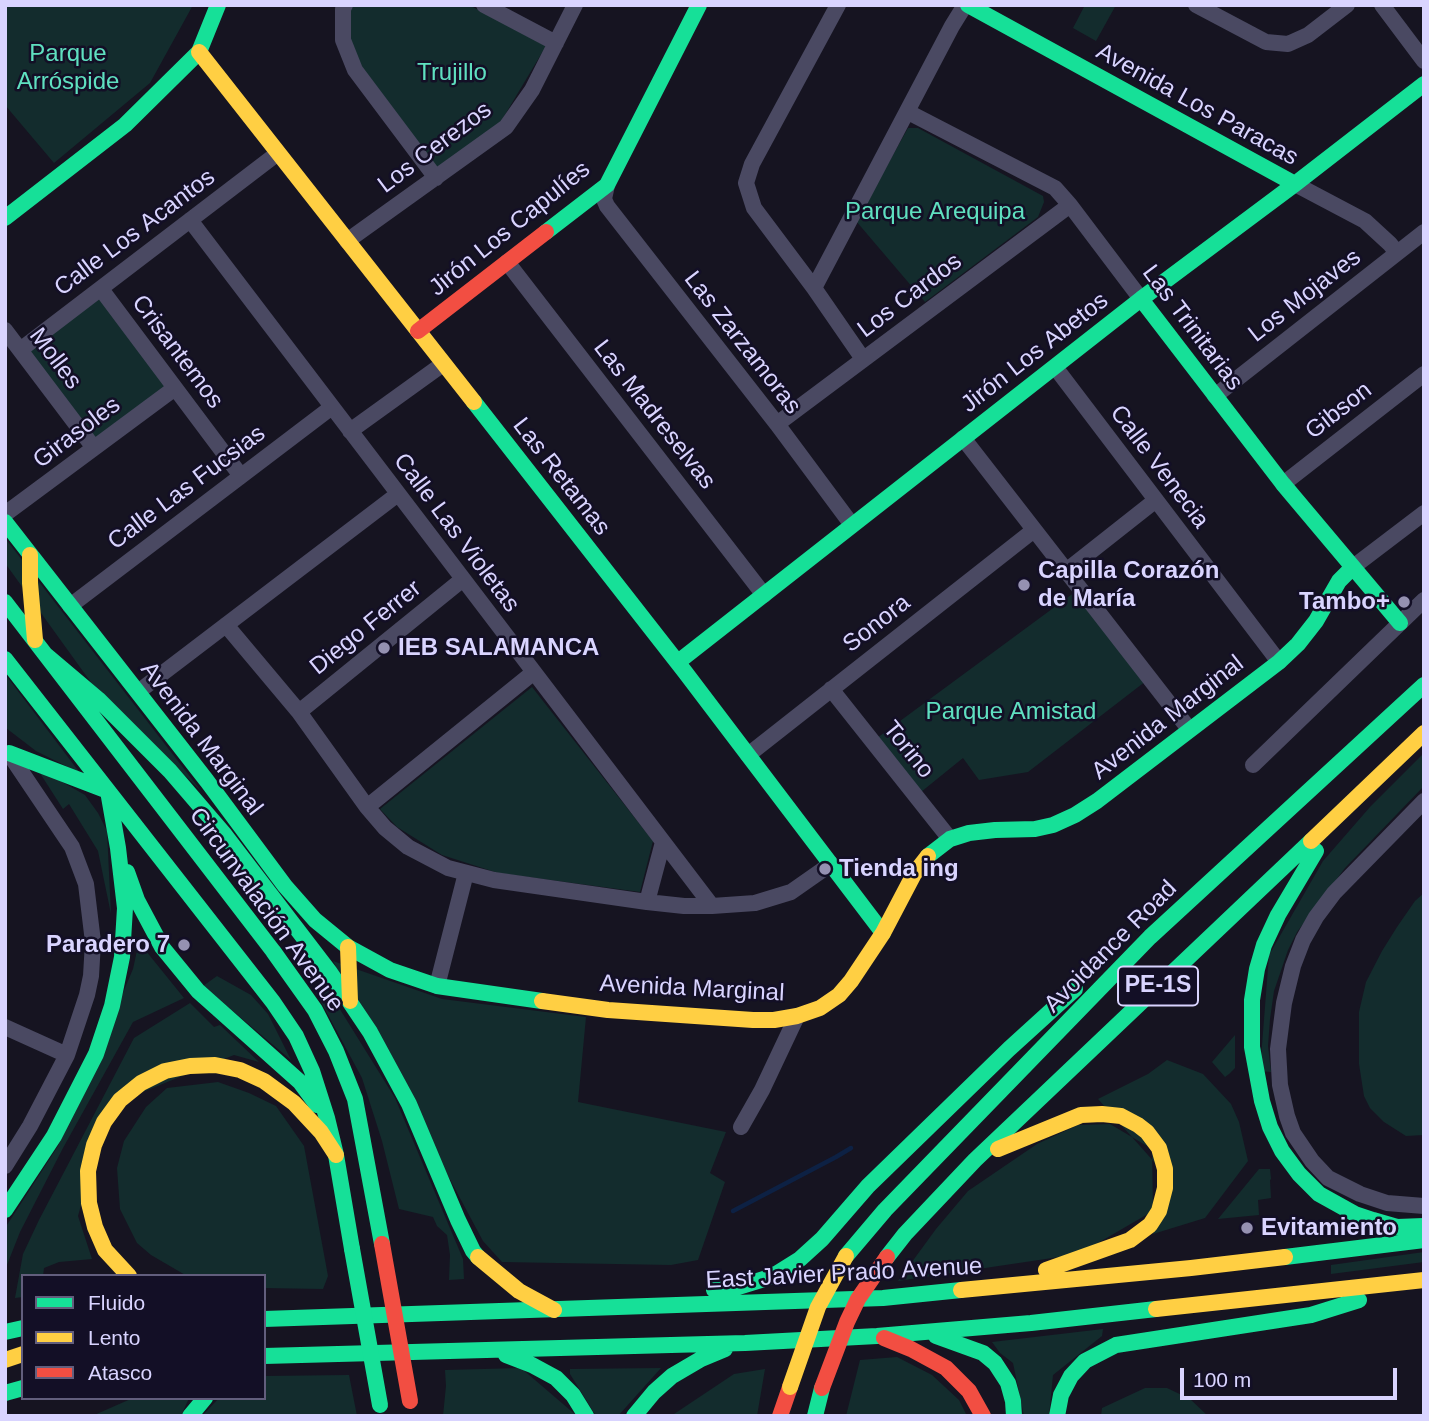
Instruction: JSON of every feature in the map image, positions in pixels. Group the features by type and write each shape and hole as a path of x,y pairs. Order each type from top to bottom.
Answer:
{"main road":[{"path":"5,218 125,125 199,51 218,5"},
{"name":"Jirón Los Capulíes","path":"418,331 607,185 699,5"},
{"name":"Avenida Los Paracas","path":"966,5 1295,184"},
{"name":"Las Retamas","path":"199,51 678,663 883,933"},
{"name":"Jirón Los Abetos","path":"678,663 1141,299 1424,84"},
{"name":"Las Trinitarias","path":"1141,299 1283,484 1400,623"},
{"name":"Avenida Marginal","path":"5,522 207,781 272,871 321,926 348,947 383,967 437,986 608,1010 753,1020 797,1016 820,1008 839,995 883,933 914,874 931,853 950,839 969,833 1035,829 1053,825 1097,801 1279,662 1317,621 1339,581 1353,567"},
{"path":"30,555 35,640"},
{"name":"Circunvalación Avenue","path":"5,601 305,994 326,1030 355,1099 412,1408"},
{"path":"46,654 98,699 136,737 225,835 351,1001 377,1044 397,1080 473,1251 503,1279 554,1310"},
{"name":"Circunvalación Avenue","path":"5,659 285,1019 305,1054 321,1095 336,1155 381,1410"},
{"name":"Avoidance Road","path":"790,1387 812,1322 831,1282 846,1256 886,1210 1150,937 1424,685"},
{"name":"PE-1S","path":"816,1416 822,1388 853,1311 872,1277 905,1234 975,1160 1424,733"},
{"path":"5,1210 54,1136 96,1054 122,957 125,908 118,848 107,792 7,751"},
{"path":"207,781 225,835"},
{"path":"1340,812 1278,915 1256,969 1251,1023 1258,1087 1270,1127 1282,1151 1314,1189 1337,1205 1373,1220 1397,1227 1424,1226"},
{"path":"118,848 137,901 162,947 198,991 300,1082 327,1118"},
{"path":"642,1307 703,1292 752,1284 776,1274 800,1259 868,1186 1053,1009 1101,968 1150,937"},
{"path":"348,947 351,1001"},
{"path":"127,1274 105,1250 95,1227 89,1203 88,1171 93,1145 104,1122 120,1100 141,1083 165,1071 190,1066 215,1065 240,1070 264,1081 294,1103 321,1132 336,1155"},
{"path":"975,1160 1052,1125 1081,1115 1102,1114 1121,1116 1147,1132 1159,1148 1165,1170 1165,1188 1159,1211 1150,1225 1138,1236 998,1288"},
{"name":"East Javier Prado Avenue","path":"266,1319 883,1298 1191,1268 1424,1240"},
{"path":"266,1356 745,1343 877,1336 1031,1323 1424,1280"},
{"path":"1057,1416 1061,1395 1077,1368 1116,1345 1311,1315 1401,1283"},
{"path":"926,1332 983,1353 995,1363 1008,1383 1014,1416"},
{"path":"877,1336 911,1349 946,1368 969,1391 983,1416"},
{"path":"634,1416 672,1376 715,1352 745,1343"},
{"path":"485,1350 515,1357 545,1371 566,1387 586,1416"},
{"path":"266,1368 325,1354"},
{"path":"780,1416 790,1387"},
{"name":"PE-1S","path":"786,1416 790,1387"},
{"path":"190,1416 203,1400"}],"street":[{"path":"345,5 343,40 355,70 436,178"},
{"path":"484,5 556,43"},
{"name":"Los Cerezos","path":"347,241 506,127 532,90 575,5"},
{"path":"838,5 752,164 746,183 754,208 863,359"},
{"path":"814,288 952,26 966,5"},
{"path":"1196,5 1266,42 1288,44 1308,35 1347,5"},
{"path":"1382,5 1424,61"},
{"name":"Las Trinitarias","path":"908,112 1055,188 1141,299"},
{"name":"Calle Los Acantos","path":"20,350 278,153"},
{"name":"Avenida Los Paracas","path":"1295,184 1366,221 1397,253"},
{"name":"Las Zarzamoras","path":"607,185 604,199 607,206 852,525"},
{"name":"Los Cardos","path":"776,424 1070,205"},
{"name":"Calle Las Violetas","path":"190,220 712,906"},
{"name":"Los Mojaves","path":"1215,396 1424,232"},
{"name":"Las Madreselvas","path":"508,262 764,595"},
{"name":"Crisantemos","path":"101,289 241,476"},
{"name":"Molles","path":"5,330 93,448"},
{"path":"351,431 443,364"},
{"name":"Calle Venecia","path":"1055,367 1279,662"},
{"name":"Gibson","path":"1283,484 1424,374"},
{"name":"Girasoles","path":"5,514 175,388"},
{"name":"Calle Las Fucsias","path":"70,606 332,407"},
{"path":"963,438 1189,729"},
{"path":"138,692 398,494"},
{"path":"1066,571 1156,500"},
{"name":"Avenida Marginal","path":"1353,567 1424,513"},
{"name":"Sonora","path":"748,755 1034,530"},
{"name":"Diego Ferrer","path":"299,712 463,579"},
{"path":"1254,765 1424,600"},
{"path":"226,625 299,712 385,828 408,847 448,868 494,880 648,902 712,906 755,903 791,892 831,864"},
{"path":"367,807 534,672"},
{"name":"Torino","path":"831,690 950,839"},
{"path":"5,1166 36,1116 67,1055 89,985 93,956 93,928 86,884 72,847 7,751"},
{"path":"1424,801 1334,893 1303,940 1284,1003 1278,1049 1280,1084 1287,1116 1293,1133 1312,1161 1328,1178 1360,1194 1387,1203 1424,1206"},
{"path":"648,902 663,842"},
{"path":"437,986 466,873"},
{"path":"741,1127 797,1016"},
{"path":"5,1027 67,1055"}],"green space":[{"name":"Parque Arróspide","path":"5,5 193,5 150,83 54,163 5,105"},
{"name":"Trujillo","path":"350,5 469,5 546,46 500,123 438,169 360,64 348,38"},
{"path":"1085,5 1116,5 1096,41 1073,28"},
{"name":"Parque Arequipa","path":"908,128 918,128 1043,196 1044,202 1038,217 925,302 856,221"},
{"path":"99,296 170,388 94,444 25,350"},
{"path":"5,538 202,792 95,688 5,563"},
{"name":"Parque Amistad","path":"1075,592 1146,681 1028,772 979,780 963,758 921,792 877,738"},
{"path":"5,674 80,773 36,751 6,728"},
{"path":"532,687 653,841 640,892 498,873 442,855 397,827 380,809"},
{"path":"1424,753 1424,786 1345,868 1297,932 1274,991 1268,1046 1271,1072 1260,1071 1269,955 1323,861 1370,807"},
{"path":"36,767 85,795 98,813 107,831 111,914 98,851 69,804 63,809"},
{"path":"1424,893 1424,1135 1406,1136 1384,1122 1370,1108 1364,1096 1359,1064 1359,1012 1366,982 1382,951 1415,901"},
{"path":"138,946 146,951 184,998 133,1022 63,1148 20,1232 5,1270 5,1228 58,1146 133,969"},
{"path":"333,961 442,999 586,1017 578,1102 726,1132 710,1173 725,1182 698,1260 671,1265 502,1262 483,1241"},
{"path":"217,976 251,995 268,1014 291,1060 203,986"},
{"path":"323,982 395,1098 463,1259 464,1279 449,1280 450,1255 447,1235 437,1226 433,1217 399,1209 382,1141 362,1078 314,989"},
{"path":"190,1003 214,1027 220,1025 259,1062 234,1055 108,1106 78,1216 92,1259 59,1262 44,1268 43,1274 21,1274 21,1297 15,1298 23,1254 134,1038"},
{"path":"1235,1035 1235,1068 1225,1077 1212,1062"},
{"path":"1167,1060 1203,1074 1231,1104 1239,1122 1248,1161 1205,1218 1153,1234 1173,1183 1098,1099 1148,1074"},
{"path":"218,1082 276,1106 304,1146 328,1276 323,1289 266,1288 266,1274 184,1274 151,1255 137,1243 120,1209 117,1168 124,1141 146,1107 167,1088"},
{"path":"1110,1124 1152,1149 1153,1211 1079,1254 898,1281 968,1191 1037,1144 1078,1125"},
{"path":"1259,1169 1270,1169 1271,1198 1258,1200 1259,1215 1218,1219"},
{"path":"1424,1252 1424,1262 1331,1274 1331,1265"},
{"path":"1103,1329 1102,1336 1053,1375 1049,1416 1024,1416 1013,1363 1000,1353 992,1342"},
{"path":"897,1357 932,1375 959,1400 967,1416 846,1416 860,1360"},
{"path":"521,1368 577,1416 443,1416 445,1370"},
{"path":"661,1368 618,1416 596,1416 570,1374 570,1369"},
{"path":"765,1369 757,1416 671,1416 734,1374"},
{"path":"349,1375 357,1416 202,1416 217,1400 266,1400 266,1376"},
{"path":"1145,1388 1167,1388 1190,1399 1208,1416 1101,1416 1102,1408"},
{"path":"128,1400 188,1400 181,1416 92,1416"}],"waterway":[{"path":"733,1211 851,1148"}],"traffic: fast":[{"path":"5,218 125,125 199,52 218,5"},
{"path":"546,232 607,185 699,5"},
{"path":"968,5 1295,184"},
{"path":"678,662 1141,299 1424,84"},
{"path":"1141,299 1283,484 1400,623"},
{"path":"474,402 685,672 883,933"},
{"path":"5,522 207,781 285,886 315,920 348,947 390,970 437,986 542,1001"},
{"path":"928,856 950,839 969,833 1035,829 1053,825 1097,801 1279,662 1316,621 1339,581 1353,567"},
{"path":"5,602 273,951 315,1010 336,1051 355,1099 382,1244"},
{"path":"46,655 98,699 170,771 225,835 329,971 370,1032 409,1104 458,1220 478,1257"},
{"path":"5,659 273,1002 296,1036 312,1071 327,1118 352,1249"},
{"path":"846,1256 885,1210 1150,937 1424,685"},
{"path":"9,753 108,791"},
{"path":"5,1210 54,1136 96,1054 112,1006 122,957 125,908 108,791"},
{"path":"887,1257 905,1234 975,1160 1311,841"},
{"path":"1316,851 1278,915 1264,945 1257,969 1252,1000 1252,1047 1262,1101 1270,1127 1282,1151 1299,1174 1319,1194 1355,1214 1373,1220 1397,1227 1424,1226"},
{"path":"127,872 137,900 162,947 198,991 300,1082 317,1105"},
{"path":"714,1290 738,1287 764,1279 800,1259 822,1239 868,1186 1075,989"},
{"path":"1285,1257 1424,1240"},
{"path":"352,1249 380,1405"},
{"path":"266,1319 883,1298 961,1290"},
{"path":"1057,1416 1061,1395 1071,1376 1085,1361 1116,1345 1311,1315 1359,1300"},
{"path":"266,1356 745,1343 877,1336 1156,1309"},
{"path":"5,1332 21,1328"},
{"path":"936,1336 983,1353 995,1363 1008,1383 1014,1416"},
{"path":"634,1416 672,1376 725,1349"},
{"path":"506,1355 556,1378 573,1395 586,1416"},
{"path":"815,1416 822,1388"},
{"path":"5,1393 21,1389"},
{"path":"190,1416 203,1400"}],"traffic: slow":[{"path":"199,52 474,402"},
{"path":"30,555 35,640"},
{"path":"1311,841 1424,733"},
{"path":"542,1001 608,1010 753,1020 797,1016 820,1008 839,995 851,981 883,933 914,874 928,856"},
{"path":"348,947 350,1001"},
{"path":"127,1274 105,1250 95,1227 89,1203 88,1171 94,1145 104,1122 120,1100 141,1083 165,1071 190,1066 215,1065 240,1070 264,1081 294,1103 321,1132 336,1155"},
{"path":"998,1149 1081,1115 1102,1114 1121,1116 1138,1125 1159,1148 1165,1169 1165,1188 1159,1211 1150,1225 1130,1240 1046,1270"},
{"path":"790,1387 818,1307 846,1256"},
{"path":"478,1257 519,1291 554,1310"},
{"path":"961,1290 1285,1257"},
{"path":"1156,1309 1424,1280"},
{"path":"5,1360 21,1355"}],"traffic: jam":[{"path":"418,331 546,232"},
{"path":"382,1244 410,1401"},
{"path":"822,1388 858,1299 887,1257"},
{"path":"884,1338 946,1368 969,1391 983,1416"},
{"path":"780,1416 790,1387"}],"place":[{"name":"Capilla Corazón de María","path":"1024,585"},
{"name":"Tambo+","path":"1404,602"},
{"name":"IEB SALAMANCA","path":"384,648"},
{"name":"Tienda ing","path":"825,869"},
{"name":"Paradero 7","path":"184,945"},
{"name":"Evitamiento","path":"1247,1228"}]}
